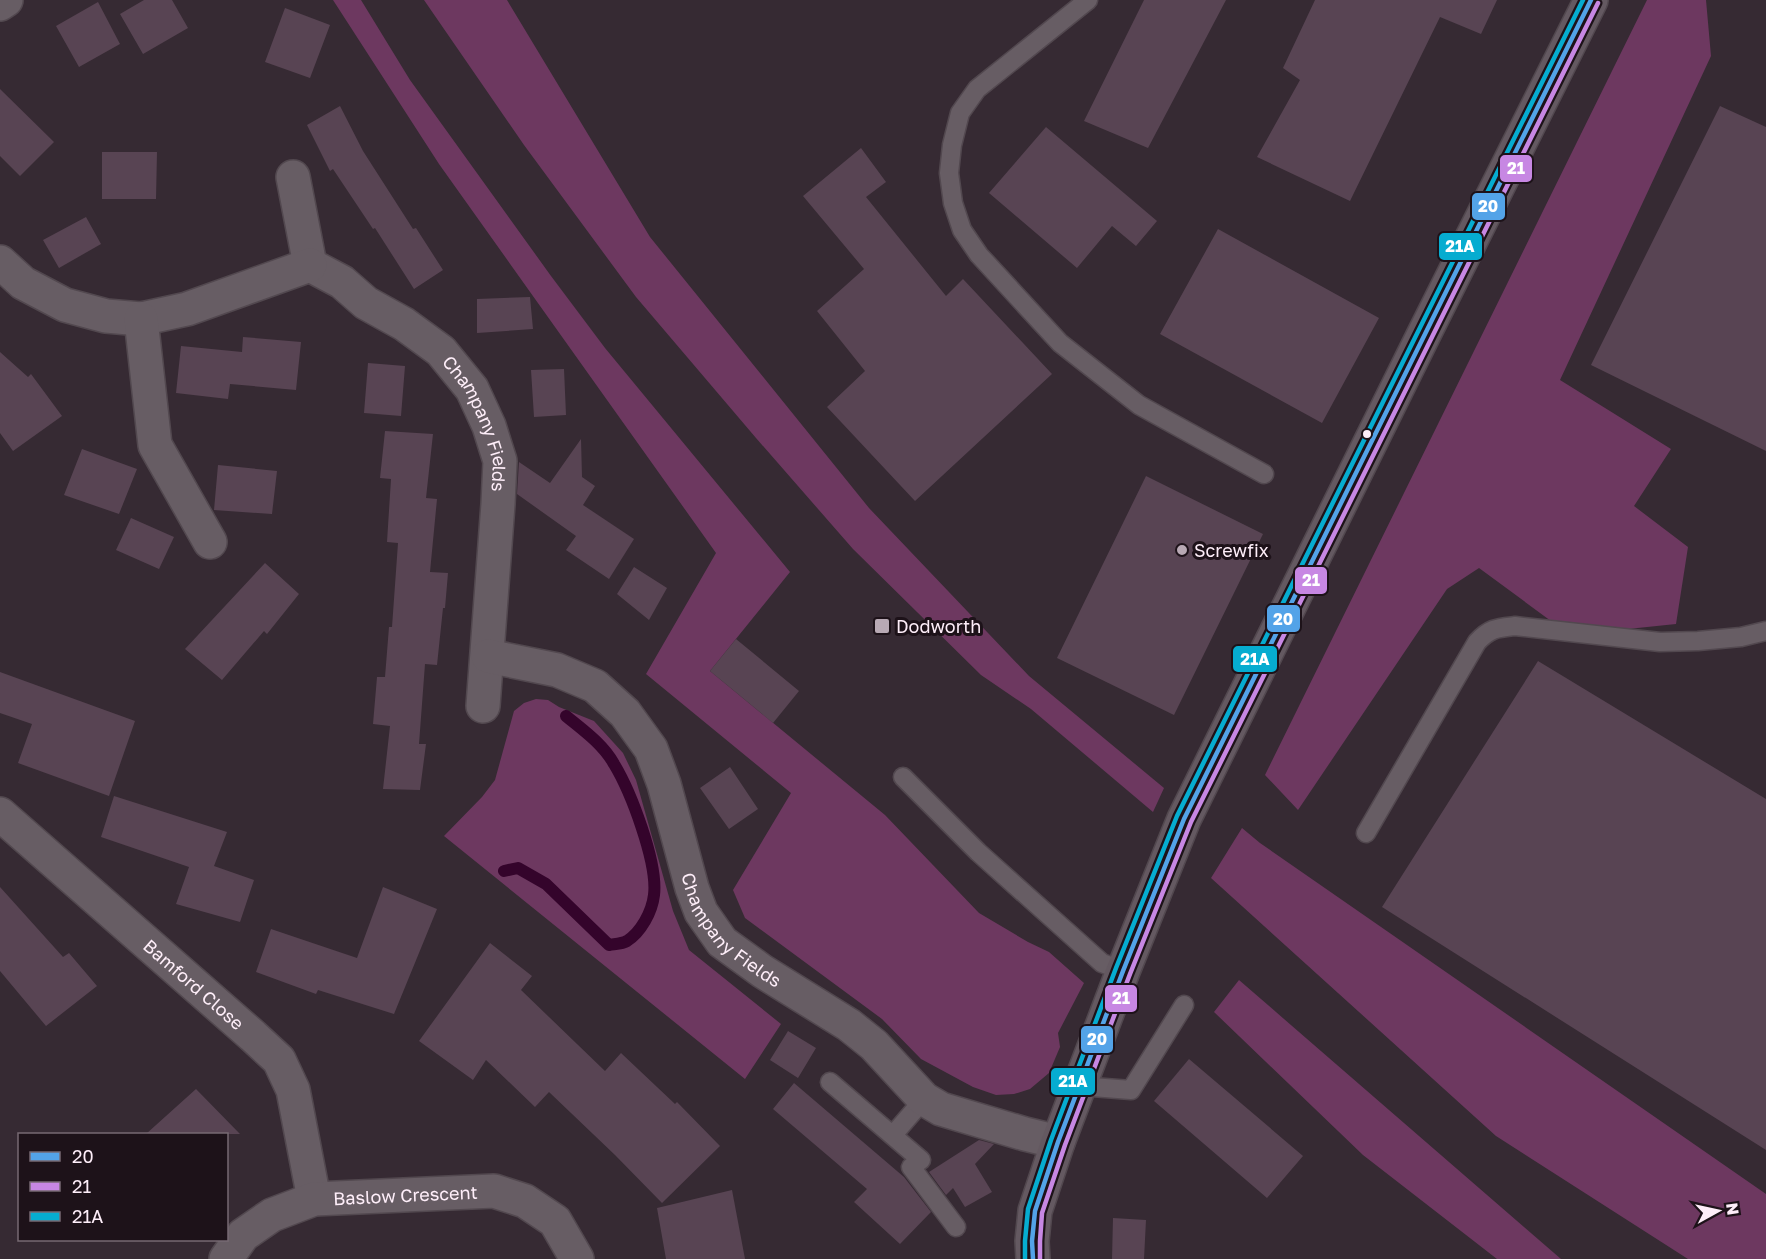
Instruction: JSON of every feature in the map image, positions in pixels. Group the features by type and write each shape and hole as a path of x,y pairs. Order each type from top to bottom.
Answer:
{"main road":[{"path":"1033,1259 1035,1211 1058,1142 1123,970 1184,819 1591,0"}],"street":[{"path":"0,4 6,0"},
{"path":"0,262 23,283 65,305 106,316 141,319 188,309 310,265 293,177"},
{"name":"Champany Fields","path":"310,265 342,282 366,303 404,324 441,351 472,389 489,426 500,462 483,706"},
{"path":"141,319 155,445 210,542"},
{"name":"Champany Fields","path":"488,656 557,670 595,686 625,713 651,749 664,784 692,888 701,912 722,942 762,971 849,1025 874,1045 924,1099 940,1109 1058,1142"},
{"name":"Bamford Close","path":"0,814 279,1060 293,1090 314,1199"},
{"name":"Baslow Crescent","path":"226,1259 243,1235 272,1215 314,1199 494,1191 525,1201 555,1221 577,1259"}],"lane":[{"path":"1088,0 977,89 960,113 952,145 949,173 953,203 962,230 979,255 1060,343 1139,405 1264,474"},
{"path":"1366,832 1486,632 1496,628 1515,626 1660,642 1730,638 1766,632"},
{"path":"903,777 978,852 1102,963 1123,970"},
{"path":"1079,1086 1131,1090 1184,1005"},
{"path":"830,1082 921,1160 911,1167 956,1227"},
{"path":"893,1135 924,1099"}],"shaded area":[{"path":"333,0 361,0 410,80 605,348 790,572 710,671 885,815 979,913 1049,952 1084,983 1058,1033 1060,1047 1049,1073 1030,1089 1014,1094 996,1095 973,1087 921,1059 882,1019 745,918 733,890 791,793 646,674 716,553 439,164"},
{"path":"424,0 507,0 650,237 869,508 1029,676 1164,788 1153,812 1031,709 981,675 853,549 636,297 524,145"},
{"path":"1647,0 1706,0 1711,56 1560,380 1671,449 1634,506 1688,547 1676,624 1570,635 1479,568 1447,589 1298,810 1265,775"},
{"path":"536,699 548,700 594,721 623,753 636,780 673,911 689,950 781,1024 745,1079 444,836 482,797 495,780 514,711 524,703"},
{"path":"1242,828 1260,843 1766,1194 1766,1259 1688,1259 1496,1136 1211,878"},
{"path":"1239,980 1561,1259 1497,1259 1363,1155 1214,1012"}],"building":[{"path":"144,0 172,0 188,28 143,54 120,14"},
{"path":"1144,0 1226,0 1148,148 1084,121"},
{"path":"1315,0 1497,0 1481,34 1440,17 1350,201 1257,157 1300,80 1283,68"},
{"path":"98,2 120,44 79,67 56,26"},
{"path":"285,8 330,25 310,78 265,62"},
{"path":"0,89 54,142 20,176 0,156"},
{"path":"340,106 363,151 413,229 416,228 443,270 414,289 375,228 373,229 333,169 330,171 307,125"},
{"path":"1720,106 1766,127 1766,451 1591,365"},
{"path":"1046,127 1157,221 1136,246 1112,226 1077,268 989,193"},
{"path":"861,148 886,182 866,197 946,296 963,279 1052,374 915,501 827,407 865,371 817,311 864,269 803,196"},
{"path":"102,152 157,152 156,199 102,199"},
{"path":"86,217 101,244 59,268 43,240"},
{"path":"1218,229 1379,318 1322,423 1160,334"},
{"path":"530,297 533,329 477,333 477,299"},
{"path":"243,337 301,342 296,390 230,384 228,399 176,393 181,346 242,352"},
{"path":"0,352 28,377 31,374 62,416 13,451 0,433"},
{"path":"368,363 405,366 401,416 364,413"},
{"path":"564,369 566,415 534,417 531,370"},
{"path":"385,431 433,434 426,498 437,499 430,572 448,573 437,665 425,664 419,744 426,744 420,790 383,789 390,726 373,724 377,677 385,677 389,627 392,627 398,543 387,542 391,479 380,478"},
{"path":"581,439 582,477 595,486 583,505 634,539 609,579 566,550 576,536 517,494 519,462 550,483"},
{"path":"82,449 137,469 119,514 64,495"},
{"path":"218,465 277,471 272,514 214,510"},
{"path":"1146,476 1263,534 1174,715 1057,658"},
{"path":"131,518 174,537 159,569 116,550"},
{"path":"265,563 299,594 267,634 264,631 222,680 185,649"},
{"path":"634,567 667,588 649,620 617,594"},
{"path":"736,639 799,691 773,723 710,671"},
{"path":"1538,661 1766,799 1766,1150 1382,907"},
{"path":"0,672 135,721 109,796 18,763 32,724 0,713"},
{"path":"730,767 758,809 729,829 700,788"},
{"path":"114,796 227,832 214,866 254,880 240,922 176,904 189,867 101,837"},
{"path":"0,887 63,957 69,953 97,986 46,1026 0,971"},
{"path":"383,887 437,909 394,1014 318,990 316,994 256,972 271,929 357,958"},
{"path":"490,943 532,976 521,990 605,1071 621,1053 675,1104 677,1102 720,1146 662,1203 549,1092 535,1107 486,1060 473,1080 419,1041"},
{"path":"788,1031 816,1048 798,1078 770,1060"},
{"path":"1189,1059 1303,1156 1267,1198 1154,1101"},
{"path":"794,1083 904,1177 931,1212 900,1244 854,1202 867,1189 773,1109"},
{"path":"196,1089 240,1134 228,1133 147,1133"},
{"path":"979,1140 994,1144 975,1164 992,1192 965,1207 953,1188 946,1195 929,1172"},
{"path":"732,1190 745,1259 666,1259 657,1208"},
{"path":"1113,1218 1146,1220 1144,1259 1112,1259"}],"waterway":[{"path":"504,871 518,868 546,884 609,945 623,943 632,937 645,921 651,908 654,881 648,847 621,776 604,750 566,716"}],"transit line":[{"name":"21A","path":"1025,1259 1028,1209 1051,1140 1177,816 1583,0"},
{"name":"20","path":"1033,1259 1035,1211 1058,1142 1184,819 1591,0"},
{"name":"21","path":"1040,1259 1042,1213 1065,1145 1191,822 1598,3"}],"place":[{"name":"Screwfix","path":"1182,550"},
{"name":"Dodworth","path":"882,626"}]}
